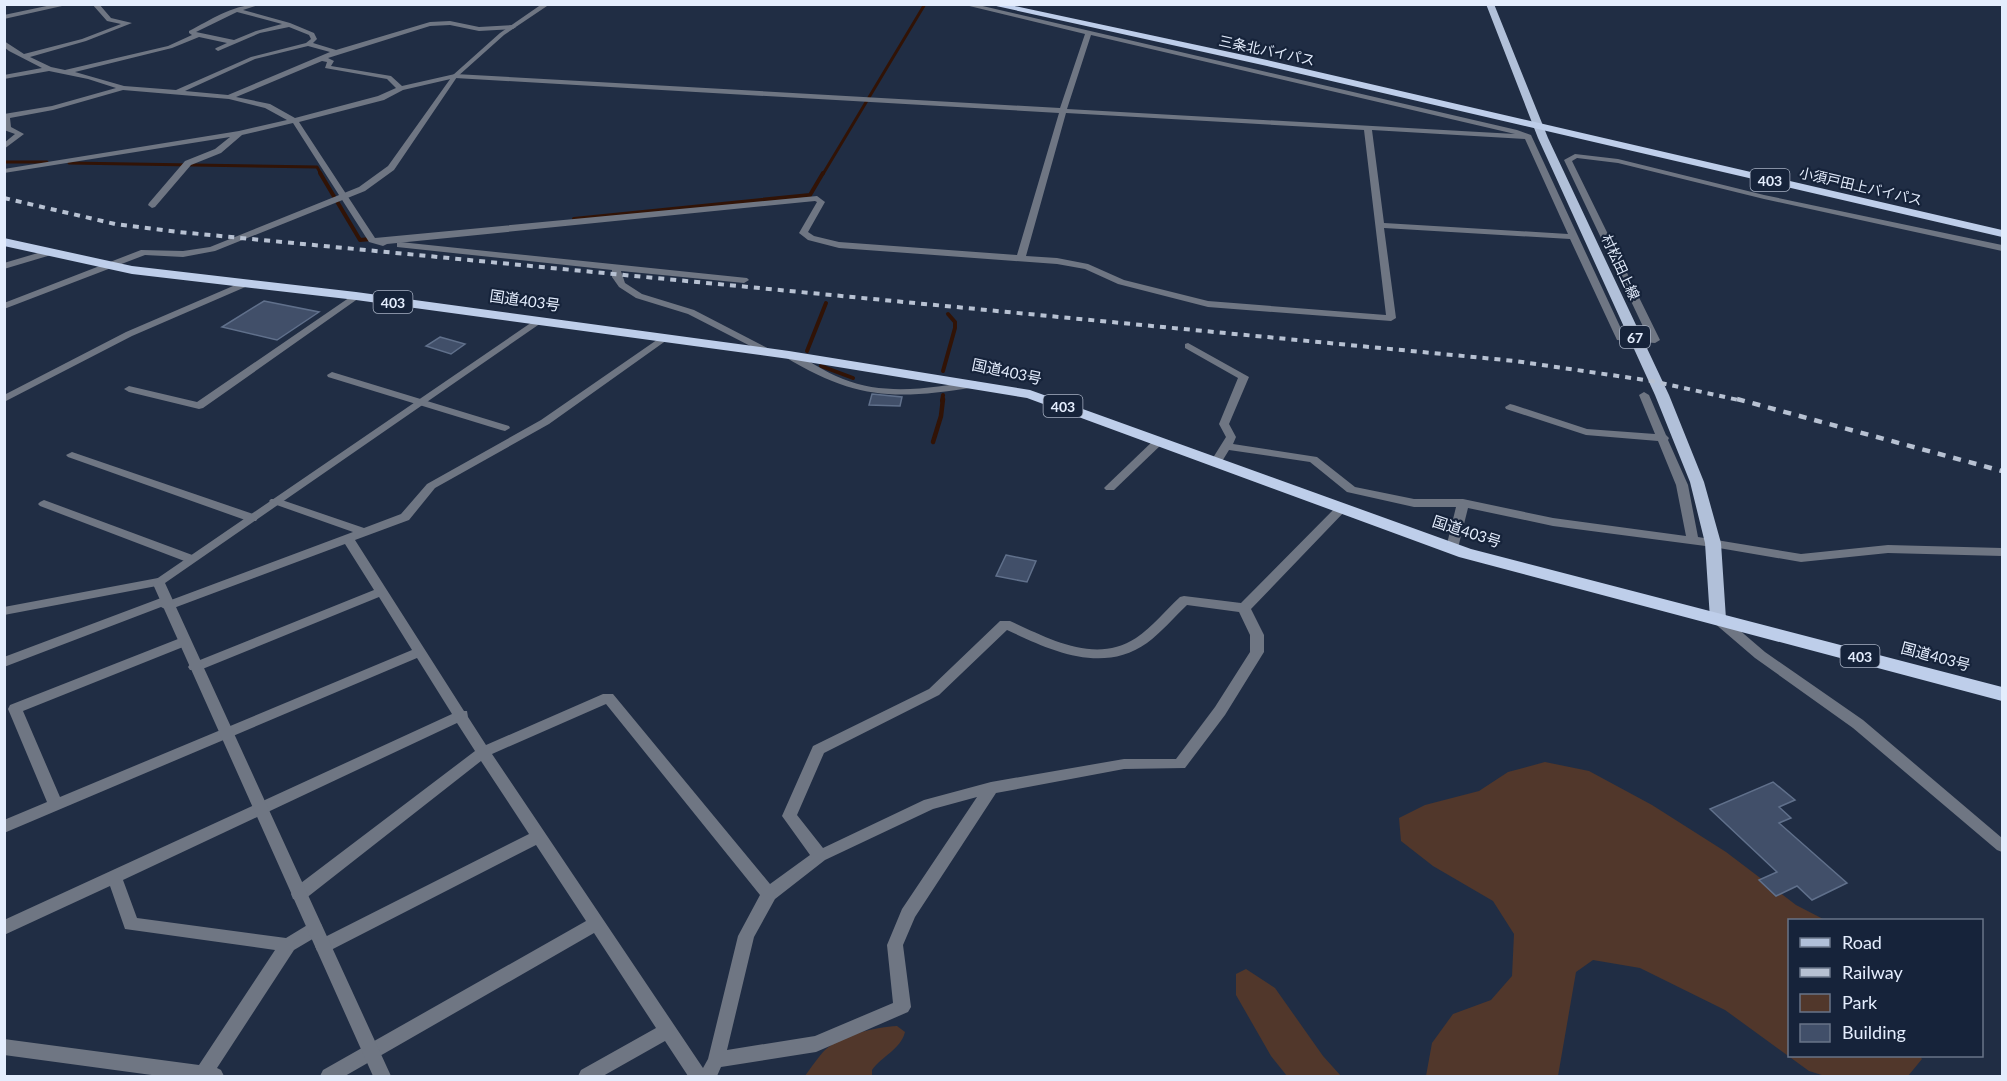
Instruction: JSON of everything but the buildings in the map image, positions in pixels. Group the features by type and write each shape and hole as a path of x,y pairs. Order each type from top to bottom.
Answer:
{"highway":[{"name":"三条北バイパス","path":"991,4 1267,63 1538,125"},
{"name":"小須戸田上バイパス","path":"1538,125 2002,234"},
{"name":"国道403号","path":"4,242 107,266 356,296 789,355 1030,394 1452,548 1556,578 2002,694"}],"main road":[{"name":"村松田上線","path":"1490,4 1538,125 1680,437 1696,482 1713,543 1718,619"}],"street":[{"path":"4,17 68,4"},
{"path":"25,56 84,40 129,23 109,20 94,4"},
{"path":"236,42 191,32 258,4"},
{"path":"4,306 144,252 183,254 212,249 344,197 370,184 391,168 455,76 513,27 547,4"},
{"path":"964,4 1517,132 1528,137 1620,338 1655,340 1568,160 1575,156 1618,161 1748,193 2002,248"},
{"path":"175,93 253,58 308,44 314,39 312,34 288,24 237,11"},
{"path":"229,97 336,52 430,24 450,23 479,29 513,27"},
{"path":"218,49 258,32 288,24"},
{"path":"1021,257 1088,34"},
{"path":"62,73 136,53 170,47 198,35"},
{"path":"4,43 10,50 48,69 90,77 123,88 229,97 267,106 295,121 372,240 376,242 744,280"},
{"path":"308,44 336,52"},
{"path":"320,58 331,61 327,67 389,78 401,88"},
{"path":"4,77 48,69"},
{"path":"4,171 239,133 295,121 381,98 401,88 455,76 1528,137"},
{"path":"4,147 20,134 8,128 6,116 70,104 123,88"},
{"path":"376,242 817,198 821,202 803,233 811,238 839,245 1021,257 1088,267 1121,282 1208,304 1391,318 1368,128"},
{"path":"153,205 188,163 218,151 239,133"},
{"path":"1748,193 1759,177"},
{"path":"1380,225 1574,237"},
{"path":"4,266 48,253"},
{"path":"616,268 617,277 622,285 639,296 691,312 772,353"},
{"path":"4,399 129,334 247,283"},
{"path":"129,389 199,406 356,296"},
{"path":"4,611 158,582 538,321"},
{"path":"4,662 405,517 431,486 545,422 664,338"},
{"path":"1188,346 1244,377 1224,424 1232,437 1216,461"},
{"path":"789,355 816,371 867,389 930,391 977,384"},
{"path":"332,375 505,428"},
{"path":"1644,395 1682,485 1693,541"},
{"path":"1510,407 1586,432 1664,438"},
{"path":"1110,488 1159,441"},
{"path":"1226,446 1313,459 1351,490 1414,503 1463,503 1553,522 1713,543 1801,558 1888,549 2002,552"},
{"path":"72,455 252,518"},
{"path":"275,501 364,532"},
{"path":"1452,548 1463,503"},
{"path":"44,504 191,559"},
{"path":"1244,608 1341,509"},
{"path":"348,538 462,715 483,752 698,1077"},
{"path":"158,582 183,642 382,1077"},
{"path":"195,667 383,591"},
{"path":"820,856 789,816 818,750 934,692 1005,624 1067,652 1092,655 1116,652 1137,644 1184,600 1244,608"},
{"path":"708,1077 716,1060 746,936 769,894 820,856 929,804 992,788 1124,764 1180,764 1220,711 1257,652 1257,635 1244,608"},
{"path":"1718,619 1760,655 1858,724 2002,846"},
{"path":"57,805 15,709 183,642"},
{"path":"4,827 421,651"},
{"path":"299,894 483,752 608,698 769,894"},
{"path":"4,928 462,715"},
{"path":"716,1060 816,1044 902,1007 895,945 908,914 992,788"},
{"path":"323,946 538,836"},
{"path":"115,878 131,924 288,945"},
{"path":"329,1077 596,924"},
{"path":"4,1047 207,1076 288,945 315,928"},
{"path":"587,1077 666,1031"}],"green space":[{"path":"1545,762 1589,771 1652,805 1726,852 1796,905 1823,919 1788,919 1788,1056 1725,1010 1640,968 1593,960 1576,972 1558,1076 1426,1076 1432,1043 1453,1014 1491,1000 1512,976 1514,934 1493,901 1433,866 1401,841 1399,818 1425,805 1479,791 1508,772"},
{"path":"1246,969 1275,988 1323,1056 1341,1076 1287,1076 1271,1056 1236,995 1236,974"},
{"path":"897,1026 905,1032 903,1038 872,1070 872,1076 805,1076 825,1050 840,1040 869,1030"},
{"path":"1790,1057 1921,1057 1922,1059 1908,1076 1825,1076 1809,1071"}],"waterway":[{"path":"823,174 925,4"},
{"path":"4,162 47,162"},
{"path":"69,163 317,167 321,174"},
{"path":"320,173 360,240 371,239"},
{"path":"574,219 810,195 823,173"},
{"path":"807,351 826,303"},
{"path":"943,371 955,328 955,322 948,314"},
{"path":"821,366 853,378"},
{"path":"942,401 943,395"},
{"path":"933,442 941,416 943,399"}],"railway":[{"path":"4,198 115,224 179,232 1515,361 1652,381 1743,401"},
{"path":"1737,399 2002,471"}]}
